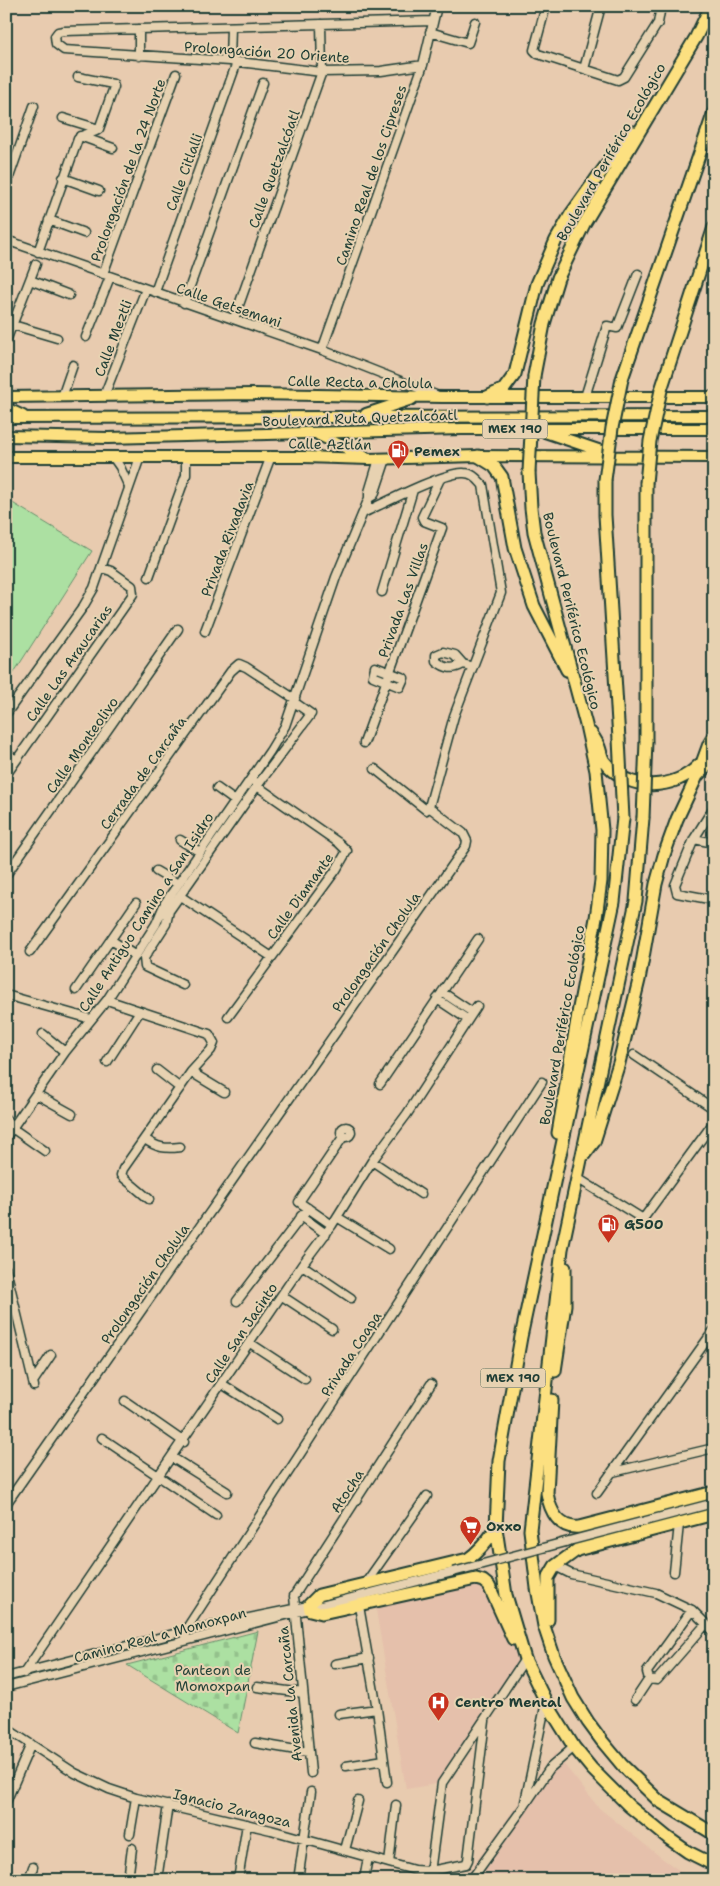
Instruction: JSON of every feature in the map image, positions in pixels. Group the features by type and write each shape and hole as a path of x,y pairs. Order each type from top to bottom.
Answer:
{"highway":[{"name":"Boulevard Periférico Ecológico","path":"551,1201 550,1176 596,918 601,881 602,830 599,793 586,726 534,532 529,472 534,376 544,324 558,278 584,224 696,37 711,6"},
{"path":"696,37 714,18"},
{"name":"Boulevard Periférico Ecológico","path":"714,112 622,379 612,428 605,480 605,515 623,818 614,902 521,1337 499,1461 496,1528 506,1594 525,1659 546,1702 574,1747 592,1769 629,1806 681,1847 714,1865"},
{"path":"487,397 504,388 515,374 538,284 549,254 563,226 626,139 645,123"},
{"name":"MEX 190","path":"714,227 661,390 650,441 646,483 646,741 643,818 636,901 562,1249 530,1530 540,1608 554,1656 588,1722 622,1766 659,1801 714,1834"},
{"path":"478,456 494,466 502,477 515,548 534,606 558,656 573,680"},
{"path":"586,726 599,746 603,760 608,766 614,772 638,784 652,786 675,780 695,769 700,764"},
{"path":"580,1161 594,1142 607,1103 632,1010 660,870 670,837 700,764 714,736"},
{"path":"695,778 714,758"},
{"path":"562,1249 566,1271 565,1305 553,1392 547,1482 548,1499 556,1517 564,1525 579,1528 714,1492"},
{"path":"554,1656 548,1621 547,1596 548,1578 555,1566 577,1550 714,1514"},
{"path":"496,1528 488,1540 468,1559 319,1594 313,1607 322,1613 473,1579 480,1580 491,1589 511,1636 525,1659"}],"main road":[{"name":"Calle Recta a Cholula","path":"6,397 254,394 420,397 714,397"},
{"path":"356,417 420,397"},
{"path":"6,408 26,418"},
{"name":"MEX 190","path":"6,418 714,416"},
{"name":"Boulevard Ruta Quetzalcóatl","path":"6,436 108,438 462,429 714,429"},
{"path":"537,429 616,456"},
{"path":"316,434 378,459"},
{"name":"Calle Aztlán","path":"6,457 271,456 378,459 478,456 714,457"}],"street":[{"name":"Camino Real de los Cipreses","path":"322,350 422,65 437,6"},
{"path":"546,6 534,50 538,54 618,80 624,77 658,22 665,6"},
{"path":"584,69 601,6"},
{"path":"658,22 661,6"},
{"path":"139,56 139,29 432,21"},
{"path":"430,32 468,43 475,22"},
{"name":"Calle Quetzalcóatl","path":"234,319 322,72 321,24"},
{"name":"Calle Citlalli","path":"155,292 234,61 231,27"},
{"name":"Prolongación 20 Oriente","path":"139,29 64,31 58,32 55,40 58,48 64,50 234,61 322,72 381,71 422,65"},
{"name":"Prolongación de la 24 Norte","path":"86,337 176,74"},
{"path":"78,77 114,84 98,129 80,136"},
{"path":"184,303 263,83"},
{"path":"6,186 34,106"},
{"path":"63,118 98,129"},
{"path":"80,136 113,148"},
{"path":"38,252 80,136"},
{"path":"64,178 99,191"},
{"path":"49,220 84,233"},
{"name":"Calle Getsemani","path":"6,240 322,350 442,397"},
{"path":"6,341 36,264"},
{"path":"584,397 607,326 617,328 638,274"},
{"path":"30,280 69,295"},
{"name":"Calle Meztli","path":"104,396 146,289"},
{"path":"13,325 57,338"},
{"path":"62,396 73,365"},
{"name":"Privada Rivadavia","path":"205,631 271,456"},
{"path":"113,457 129,487"},
{"path":"6,714 83,607 102,568 140,457"},
{"path":"149,577 186,475 186,457"},
{"name":"Calle Antiguo Camino a San Isidro","path":"6,1137 65,1052 107,1000 156,924 165,903 285,726 336,577 369,498 378,459"},
{"path":"363,513 413,490 463,472 474,475 483,485 502,593 454,716 429,807"},
{"name":"Privada Las Villas","path":"364,743 442,528 424,521 422,517 440,479"},
{"path":"382,592 413,490"},
{"name":"Calle Las Araucarias","path":"6,775 133,594 132,586 111,571 102,568"},
{"name":"Calle Monteolivo","path":"6,875 178,629"},
{"name":"Cerrada de Carcaña","path":"30,952 232,671 239,664 294,700"},
{"path":"463,664 473,667"},
{"path":"375,667 404,678 400,687 386,682 373,676 375,667"},
{"path":"183,985 145,966 143,963 144,958 166,924 169,911 310,714 294,700"},
{"path":"6,753 16,760"},
{"name":"Prolongación Cholula","path":"6,1504 466,846 467,840 463,832 429,807 426,810 375,769"},
{"name":"Calle Diamante","path":"250,780 339,843 347,851 336,870 272,957"},
{"path":"217,788 236,800"},
{"path":"714,807 694,839 675,890 677,893 714,900"},
{"path":"694,839 714,843"},
{"path":"180,840 200,852"},
{"path":"156,871 178,884"},
{"path":"180,896 272,957 228,1017"},
{"path":"76,990 136,903"},
{"path":"380,1084 478,939"},
{"path":"111,940 136,956"},
{"name":"Calle San Jacinto","path":"24,1673 184,1442 302,1266 338,1217 372,1162 407,1114 475,1009 442,992"},
{"path":"6,995 91,1020"},
{"path":"438,999 467,1019"},
{"path":"107,1000 209,1034 214,1043 211,1050 191,1072 146,1139 123,1169 121,1175 149,1199"},
{"path":"107,1062 140,1012"},
{"path":"43,1034 65,1052"},
{"path":"634,1055 714,1109"},
{"path":"157,1070 180,1088"},
{"path":"191,1072 224,1092"},
{"name":"Privada Coapa","path":"186,1631 542,1082"},
{"path":"36,1094 72,1114"},
{"path":"6,1119 12,1128 46,1151"},
{"path":"577,1178 643,1218 714,1122"},
{"path":"332,1225 299,1202 343,1137"},
{"path":"146,1139 154,1145 165,1149 180,1147"},
{"path":"372,1162 421,1194"},
{"path":"237,1301 308,1208"},
{"path":"301,1216 326,1234"},
{"path":"338,1217 389,1249"},
{"path":"302,1266 351,1298"},
{"path":"6,1269 33,1384 51,1355"},
{"path":"282,1296 332,1329"},
{"path":"597,1493 714,1330"},
{"path":"250,1343 304,1379"},
{"path":"222,1384 277,1419"},
{"name":"Atocha","path":"294,1610 294,1596 431,1384"},
{"path":"125,1401 184,1442"},
{"path":"102,1438 216,1515"},
{"path":"613,1472 714,1448"},
{"path":"173,1458 227,1492"},
{"path":"365,1584 428,1496"},
{"name":"Camino Real a Momoxpan","path":"6,1678 186,1631 313,1607 714,1503"},
{"path":"674,1572 679,1524"},
{"path":"555,1566 571,1574 656,1592 692,1610 714,1632"},
{"path":"358,1606 378,1709 387,1782"},
{"name":"Camino Real a Momoxpan","path":"6,1687 294,1610"},
{"name":"Avenida La Carcaña","path":"294,1610 311,1773"},
{"path":"635,1700 649,1679 647,1672 692,1610"},
{"path":"649,1679 657,1680 706,1624"},
{"path":"186,1631 186,1640"},
{"path":"335,1664 369,1658"},
{"path":"429,1880 442,1783 525,1659"},
{"path":"257,1687 303,1693"},
{"path":"523,1808 546,1702"},
{"path":"339,1714 378,1709"},
{"name":"Ignacio Zaragoza","path":"6,1728 75,1773 109,1789 136,1798 247,1824 414,1870 430,1871 466,1864 468,1860 485,1721"},
{"path":"256,1743 308,1752"},
{"path":"6,1802 31,1744"},
{"path":"471,1880 550,1768 574,1747"},
{"path":"346,1766 384,1760"},
{"path":"298,1880 311,1792"},
{"path":"130,1834 136,1798"},
{"path":"345,1850 358,1801"},
{"path":"157,1880 168,1805"},
{"path":"389,1863 396,1805"},
{"path":"238,1880 247,1824"},
{"path":"128,1880 132,1848"},
{"path":"364,1880 368,1857"},
{"path":"29,1880 33,1867"}],"shaded area":[{"name":"Centro Mental","path":"476,1582 483,1585 506,1634 525,1659 442,1783 406,1789 375,1604"},
{"path":"555,1753 599,1808 663,1859 693,1880 463,1880"}],"green space":[{"path":"6,499 92,551 6,685"},
{"name":"Panteon de Momoxpan","path":"258,1631 238,1733 127,1665"}],"place":[{"name":"Pemex","path":"398,470"},
{"name":"G500","path":"608,1243"},
{"name":"Oxxo","path":"470,1545"},
{"name":"Centro Mental","path":"439,1721"}]}
